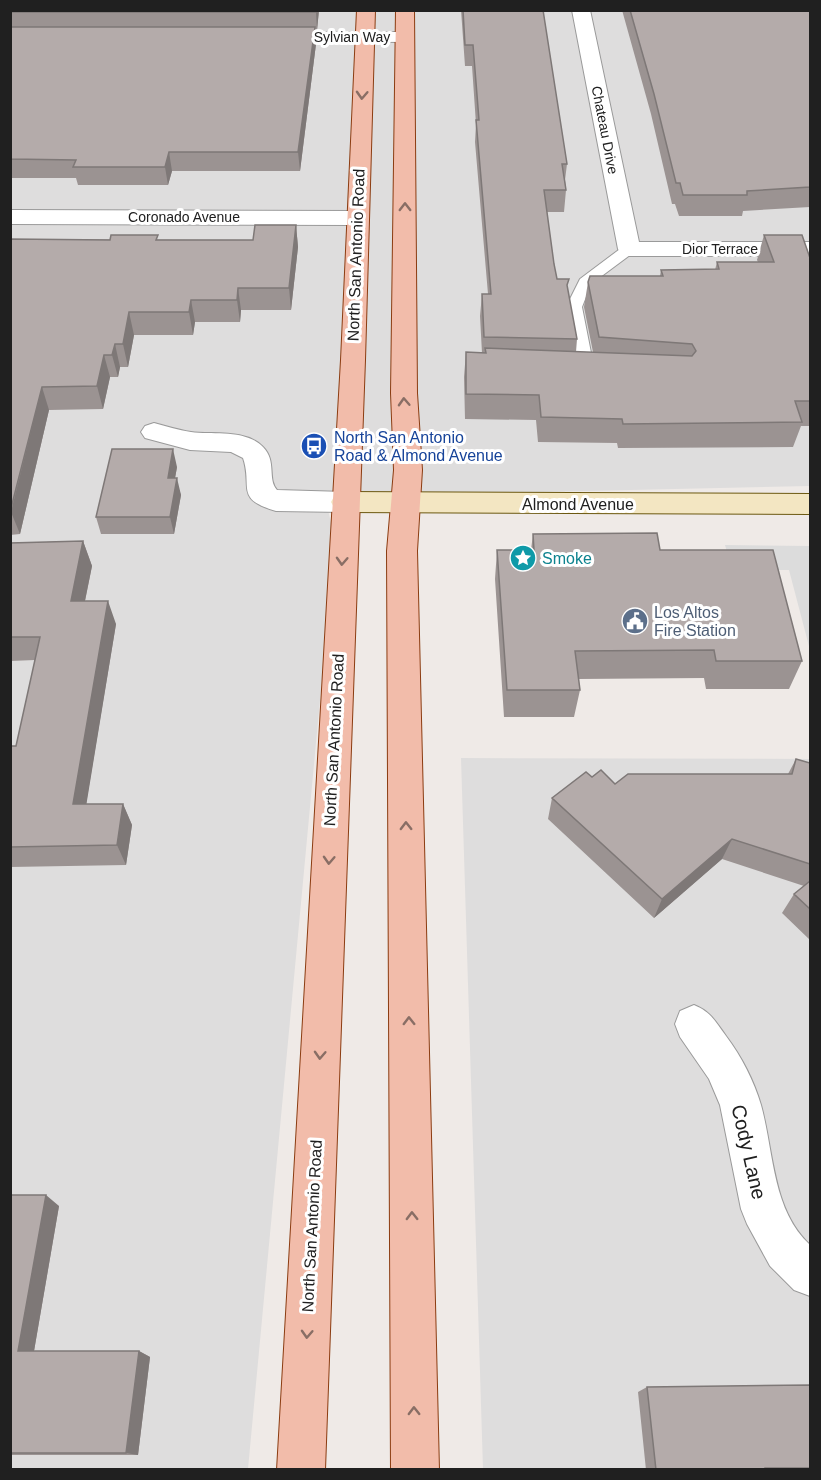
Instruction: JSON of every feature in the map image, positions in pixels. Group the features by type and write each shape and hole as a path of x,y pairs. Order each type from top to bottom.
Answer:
{"main road":[{"name":"North San Antonio Road","path":"301,1470 353,360 366,10"},
{"path":"405,10 404,393 408,470 402,551 415,1470"}],"street":[{"name":"Chateau Drive","path":"581,10 629,249"},
{"name":"Sylvian Way","path":"248,37 405,37"},
{"name":"Coronado Avenue","path":"10,217 357,218"},
{"name":"Dior Terrace","path":"629,249 810,249"},
{"path":"154,432 190,441 238,445 247,448 255,453 258,459 260,490 266,498 276,501 345,502"},
{"name":"Almond Avenue","path":"345,502 810,504"},
{"name":"Cody Lane","path":"694,1024 723,1065 740,1104 762,1209 784,1251 810,1274"}],"lane":[{"path":"569,367 592,368 574,307 585,282 629,249"}],"shaded area":[{"path":"10,11 810,11 810,486 325,497 335,540 248,1469 11,1469"},
{"path":"725,545 810,546 810,650 789,570 732,570"},
{"path":"461,758 810,759 810,1469 483,1469"}],"building":[{"path":"10,10 316,10 316,12 10,12"},
{"path":"463,10 543,10 567,164 562,164 566,190 544,190 557,279 569,279 567,285 577,339 484,337 482,294 491,294 476,120 479,120 473,45 465,45"},
{"path":"630,10 810,10 810,187 747,191 747,195 683,195 680,183 676,183"},
{"path":"10,27 315,27 298,152 169,152 165,167 73,167 76,160 10,159"},
{"path":"255,225 296,225 289,288 238,288 237,300 191,300 189,312 129,312 123,344 115,344 112,355 104,355 97,386 42,387 10,512 10,239 110,240 111,235 158,235 156,240 253,240"},
{"path":"764,235 802,235 810,258 810,401 795,401 802,422 623,424 622,419 541,417 539,395 466,394 466,352 486,353 485,348 692,356 696,351 692,344 599,337 588,282 590,276 663,276 661,270 719,269 717,262 774,262"},
{"path":"112,449 173,449 168,478 177,478 170,517 96,517"},
{"name":"Los Altos Fire Station","path":"657,533 660,550 773,550 802,661 716,661 714,650 575,651 580,690 507,690 497,550 534,550 533,534"},
{"path":"83,541 71,601 108,601 73,804 123,804 117,845 10,847 10,746 16,746 40,637 10,637 10,543"},
{"path":"796,759 810,763 810,864 732,839 662,899 552,798 586,772 592,777 601,770 615,784 628,774 792,774"},
{"path":"810,881 810,909 794,894"},
{"path":"10,1195 46,1195 18,1351 139,1351 126,1453 10,1453"},
{"path":"810,1385 810,1468 656,1470 647,1387"}],"place":[{"name":"North San Antonio Road & Almond Avenue","path":"314,446"},
{"name":"Smoke","path":"523,558"},
{"name":"Los Altos Fire Station","path":"635,621"}]}
